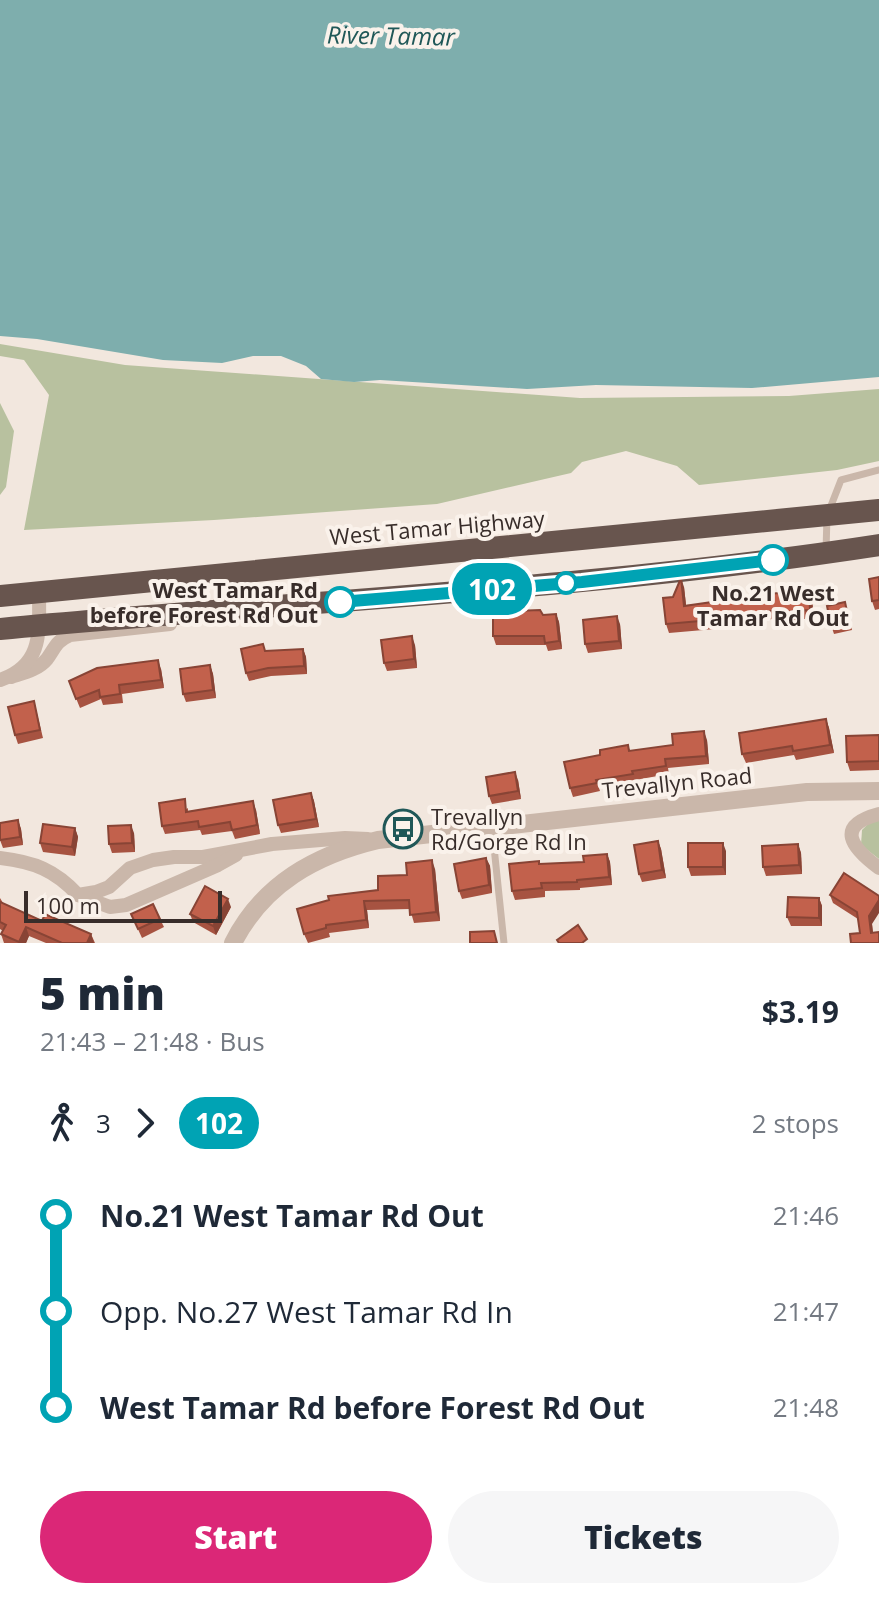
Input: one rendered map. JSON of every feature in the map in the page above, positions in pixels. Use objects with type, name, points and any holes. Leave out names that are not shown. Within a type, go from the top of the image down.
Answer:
[{"type":"highway","name":"West Tamar Highway","points":[[0,596],[879,510]]},
{"type":"highway","points":[[0,629],[582,582],[879,545]]},
{"type":"street","points":[[5,679],[27,664],[35,653],[39,591]]},
{"type":"street","points":[[5,679],[35,670],[47,659],[59,639],[70,635],[169,624],[192,613]]},
{"type":"street","name":"Trevallyn Road","points":[[78,895],[109,887],[130,868],[153,860],[203,857],[287,842],[345,838],[378,840],[807,792],[879,791]]},
{"type":"street","points":[[879,814],[860,819],[854,826],[852,837],[854,847],[879,868]]},
{"type":"street","points":[[233,943],[247,917],[284,880],[323,857],[378,840]]},
{"type":"street","name":"Trevallyn Road","points":[[0,858],[39,865],[56,874],[78,895],[110,907],[126,905],[218,865],[243,850]]},
{"type":"lane","points":[[826,553],[827,516],[841,480],[879,470]]},
{"type":"lane","points":[[494,847],[504,943]]},
{"type":"green space","points":[[0,344],[125,365],[580,398],[789,396],[879,389],[879,461],[837,470],[699,485],[677,466],[626,451],[582,462],[571,473],[437,504],[24,530],[49,395],[24,360],[0,356]]},
{"type":"green space","points":[[0,403],[14,431],[6,487],[0,495]]},
{"type":"green space","points":[[879,820],[879,859],[861,845],[862,830],[870,822]]},
{"type":"water","name":"River Tamar","points":[[0,0],[879,0],[879,377],[752,388],[596,385],[527,389],[380,380],[354,382],[321,379],[306,366],[281,356],[253,356],[222,363],[163,360],[37,339],[0,336]]},
{"type":"building","points":[[879,577],[879,600],[872,601],[869,579]]},
{"type":"building","points":[[681,578],[684,606],[739,596],[809,591],[810,610],[734,614],[735,618],[666,624],[663,598],[673,597]]},
{"type":"building","points":[[845,602],[849,621],[831,625],[827,606]]},
{"type":"building","points":[[540,610],[543,615],[556,614],[559,641],[545,643],[544,636],[493,636],[493,612]]},
{"type":"building","points":[[617,616],[619,641],[585,644],[583,620]]},
{"type":"building","points":[[412,636],[414,659],[384,663],[381,640]]},
{"type":"building","points":[[263,644],[265,651],[303,649],[304,666],[246,673],[241,649]]},
{"type":"building","points":[[158,660],[161,680],[119,685],[120,694],[100,697],[99,690],[76,699],[69,681],[97,668]]},
{"type":"building","points":[[210,665],[213,690],[183,694],[180,669]]},
{"type":"building","points":[[34,701],[40,730],[15,735],[8,707]]},
{"type":"building","points":[[826,719],[830,745],[793,751],[792,746],[742,754],[739,733]]},
{"type":"building","points":[[704,731],[706,756],[665,759],[666,766],[632,771],[633,774],[570,788],[564,762],[600,755],[600,750],[628,745],[629,751],[673,745],[672,734]]},
{"type":"building","points":[[879,735],[879,761],[847,762],[846,736]]},
{"type":"building","points":[[515,772],[518,791],[489,796],[486,777]]},
{"type":"building","points":[[311,793],[316,819],[278,825],[273,800]]},
{"type":"building","points":[[185,799],[186,812],[253,801],[257,825],[232,830],[230,822],[199,827],[198,821],[162,826],[159,803]]},
{"type":"building","points":[[18,820],[20,837],[0,840],[0,823]]},
{"type":"building","points":[[43,824],[75,828],[72,847],[40,843]]},
{"type":"building","points":[[131,825],[132,843],[109,844],[108,826]]},
{"type":"building","points":[[658,841],[662,870],[639,874],[634,845]]},
{"type":"building","points":[[688,843],[723,843],[723,867],[688,867]]},
{"type":"building","points":[[798,844],[799,865],[763,867],[762,846]]},
{"type":"building","points":[[607,854],[609,877],[541,883],[542,888],[512,891],[509,864],[584,862],[583,856]]},
{"type":"building","points":[[486,858],[489,885],[459,891],[454,864]]},
{"type":"building","points":[[432,860],[436,912],[410,915],[409,900],[364,901],[366,920],[326,925],[326,928],[304,934],[297,909],[329,900],[328,896],[378,890],[378,876],[407,875],[406,863]]},
{"type":"building","points":[[844,873],[879,896],[869,916],[871,933],[879,932],[879,943],[851,943],[850,934],[860,933],[857,912],[830,895]]},
{"type":"building","points":[[205,886],[228,899],[213,926],[190,914]]},
{"type":"building","points":[[788,897],[819,898],[819,918],[787,917]]},
{"type":"building","points":[[0,902],[42,921],[45,914],[91,934],[87,943],[62,943],[26,927],[19,942],[1,934],[6,925],[0,922]]},
{"type":"building","points":[[153,904],[160,919],[138,929],[131,914]]},
{"type":"building","points":[[578,925],[587,939],[582,943],[559,943],[557,940]]},
{"type":"building","points":[[494,931],[497,943],[470,943],[470,932]]},
{"type":"bus line","name":"102","points":[[340,602],[582,582],[773,560]]},
{"type":"place","name":"No.21 West Tamar Rd Out","points":[[773,560]]},
{"type":"place","name":"West Tamar Rd before Forest Rd Out","points":[[340,602]]},
{"type":"place","name":"Trevallyn Rd/Gorge Rd In","points":[[403,829]]}]
